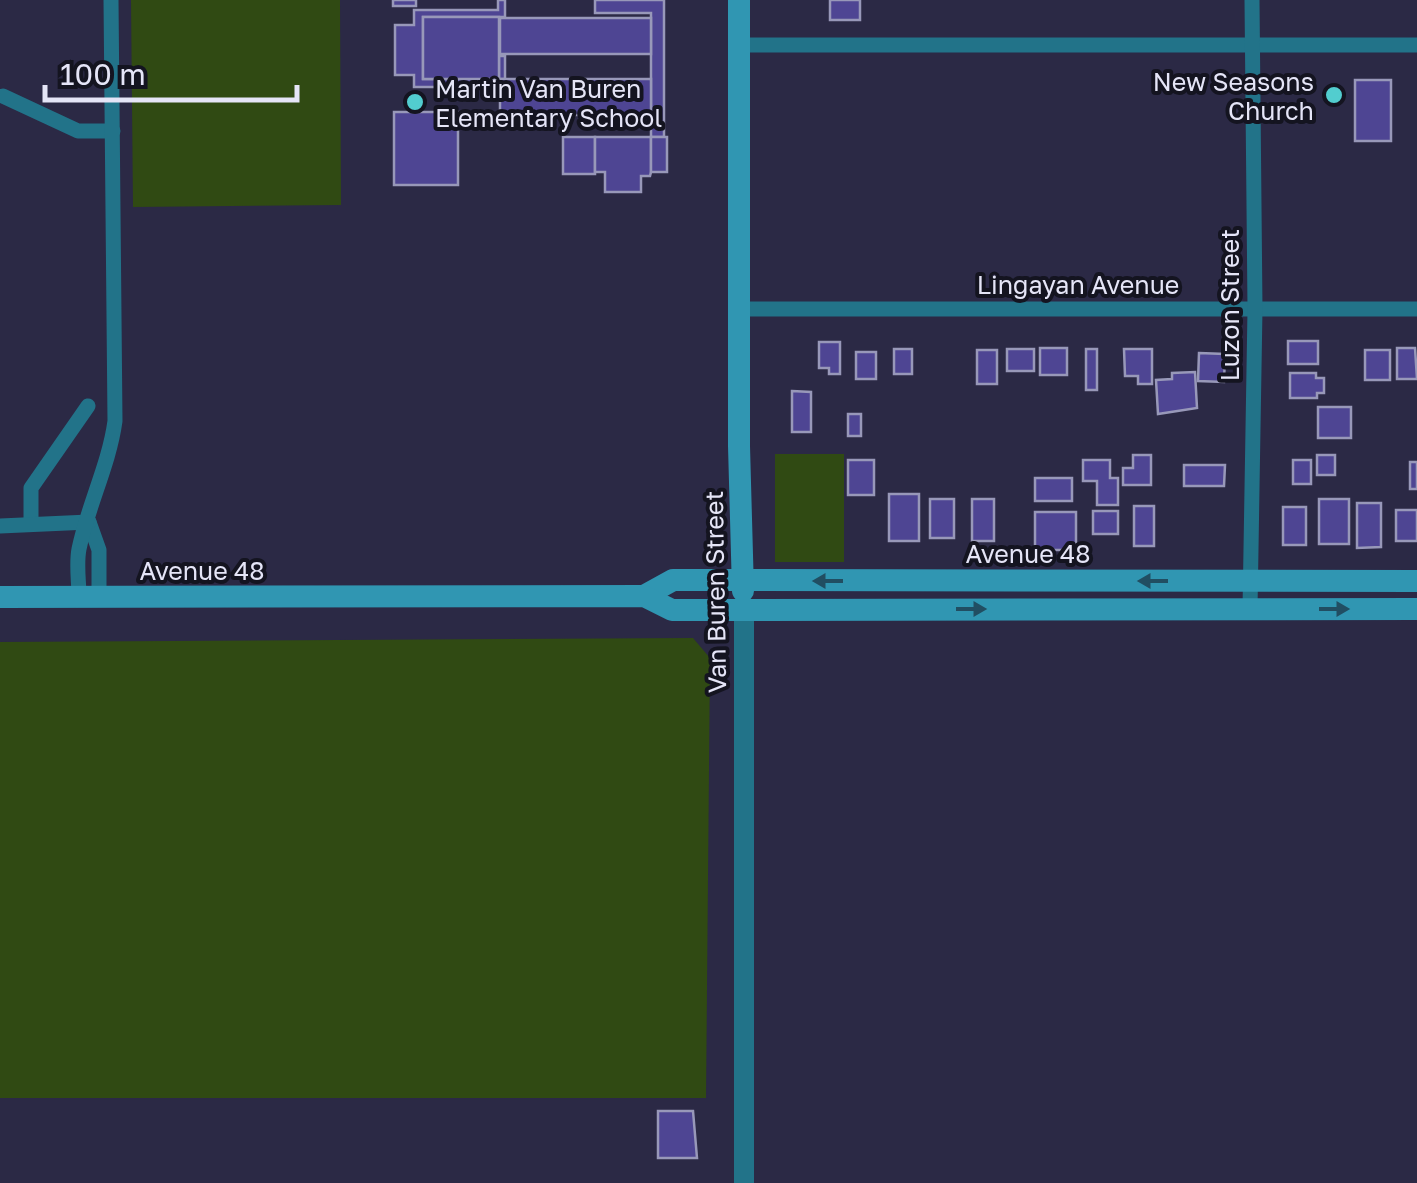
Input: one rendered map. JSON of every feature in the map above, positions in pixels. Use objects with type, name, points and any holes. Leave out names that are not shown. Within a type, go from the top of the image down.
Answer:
[{"type":"main road","name":"Van Buren Street","points":[[740,0],[744,609]]},
{"type":"main road","name":"Avenue 48","points":[[644,596],[673,580],[1417,581]]},
{"type":"main road","name":"Avenue 48","points":[[0,597],[644,596],[672,610],[1417,609]]},
{"type":"street","points":[[89,597],[78,550],[98,475],[111,453],[115,420],[111,0]]},
{"type":"street","name":"Luzon Street","points":[[1250,609],[1255,309],[1252,0]]},
{"type":"street","points":[[740,45],[1417,45]]},
{"type":"street","points":[[4,96],[78,131],[113,131]]},
{"type":"street","name":"Lingayan Avenue","points":[[740,309],[1417,309]]},
{"type":"street","points":[[31,522],[31,488],[88,406]]},
{"type":"street","points":[[0,526],[88,522]]},
{"type":"street","name":"Van Buren Street","points":[[744,609],[744,1183]]},
{"type":"green space","points":[[131,0],[340,0],[341,205],[133,207]]},
{"type":"green space","points":[[775,454],[844,454],[844,562],[775,562]]},
{"type":"green space","points":[[693,638],[710,658],[706,1098],[0,1098],[0,642]]},
{"type":"building","points":[[393,0],[416,0],[416,6],[393,6]]},
{"type":"building","points":[[498,0],[505,0],[505,17],[423,17],[423,79],[499,79],[499,56],[505,56],[505,79],[500,79],[500,87],[414,87],[414,75],[395,75],[395,25],[414,25],[414,10],[498,10]]},
{"type":"building","points":[[595,0],[664,0],[664,137],[651,137],[651,13],[595,13]]},
{"type":"building","points":[[830,0],[860,0],[860,20],[830,20]]},
{"type":"building","points":[[423,17],[499,17],[499,79],[423,79]]},
{"type":"building","points":[[500,18],[651,18],[651,54],[500,54]]},
{"type":"building","points":[[500,79],[651,79],[651,115],[500,115]]},
{"type":"building","points":[[1355,80],[1391,80],[1391,141],[1355,141]]},
{"type":"building","points":[[394,112],[458,112],[458,185],[394,185]]},
{"type":"building","points":[[563,137],[595,137],[595,174],[563,174]]},
{"type":"building","points":[[595,137],[651,137],[651,172],[650,176],[641,176],[641,192],[605,192],[605,172],[595,172]]},
{"type":"building","points":[[651,137],[667,137],[667,172],[651,172]]},
{"type":"building","points":[[1288,341],[1318,341],[1318,364],[1288,364]]},
{"type":"building","points":[[819,342],[840,342],[840,374],[829,374],[829,368],[819,368]]},
{"type":"building","points":[[1040,348],[1067,348],[1067,375],[1040,375]]},
{"type":"building","points":[[1397,348],[1415,348],[1417,379],[1397,379]]},
{"type":"building","points":[[894,349],[912,349],[912,374],[894,374]]},
{"type":"building","points":[[1007,349],[1034,349],[1034,371],[1007,371]]},
{"type":"building","points":[[1086,349],[1097,349],[1097,390],[1086,390]]},
{"type":"building","points":[[1124,349],[1152,349],[1152,384],[1138,384],[1138,376],[1125,376]]},
{"type":"building","points":[[977,350],[997,350],[997,384],[977,384]]},
{"type":"building","points":[[1365,350],[1390,350],[1390,380],[1365,380]]},
{"type":"building","points":[[856,352],[876,352],[876,379],[856,379]]},
{"type":"building","points":[[1199,353],[1225,354],[1224,382],[1198,381]]},
{"type":"building","points":[[1195,372],[1197,408],[1158,414],[1156,380],[1172,379],[1172,373]]},
{"type":"building","points":[[1290,373],[1316,373],[1316,378],[1324,378],[1324,393],[1317,393],[1317,398],[1290,398]]},
{"type":"building","points":[[792,391],[811,392],[811,432],[792,432]]},
{"type":"building","points":[[1318,407],[1351,407],[1351,438],[1318,438]]},
{"type":"building","points":[[848,414],[861,414],[861,436],[848,436]]},
{"type":"building","points":[[1133,455],[1151,455],[1151,485],[1123,485],[1123,468],[1133,468]]},
{"type":"building","points":[[1317,455],[1335,455],[1335,475],[1317,475]]},
{"type":"building","points":[[848,460],[874,460],[874,495],[848,495]]},
{"type":"building","points":[[1083,460],[1110,460],[1110,478],[1118,478],[1118,505],[1097,505],[1097,481],[1083,481]]},
{"type":"building","points":[[1293,460],[1311,460],[1311,484],[1293,484]]},
{"type":"building","points":[[1410,462],[1417,462],[1417,489],[1410,489]]},
{"type":"building","points":[[1184,465],[1225,465],[1224,486],[1184,486]]},
{"type":"building","points":[[1035,478],[1072,478],[1072,501],[1035,501]]},
{"type":"building","points":[[889,494],[919,494],[919,541],[889,541]]},
{"type":"building","points":[[930,499],[954,499],[954,538],[930,538]]},
{"type":"building","points":[[972,499],[994,499],[994,541],[972,541]]},
{"type":"building","points":[[1319,499],[1349,499],[1349,544],[1319,544]]},
{"type":"building","points":[[1357,503],[1381,503],[1381,547],[1357,548]]},
{"type":"building","points":[[1134,506],[1154,506],[1154,546],[1134,546]]},
{"type":"building","points":[[1283,507],[1306,507],[1306,545],[1283,545]]},
{"type":"building","points":[[1396,510],[1417,510],[1417,541],[1396,541]]},
{"type":"building","points":[[1093,511],[1118,511],[1118,534],[1093,534]]},
{"type":"building","points":[[1035,512],[1076,512],[1076,550],[1035,550]]},
{"type":"building","points":[[658,1111],[693,1111],[697,1158],[658,1158]]},
{"type":"place","name":"New Seasons Church","points":[[1334,95]]},
{"type":"place","name":"Martin Van Buren Elementary School","points":[[415,102]]}]
